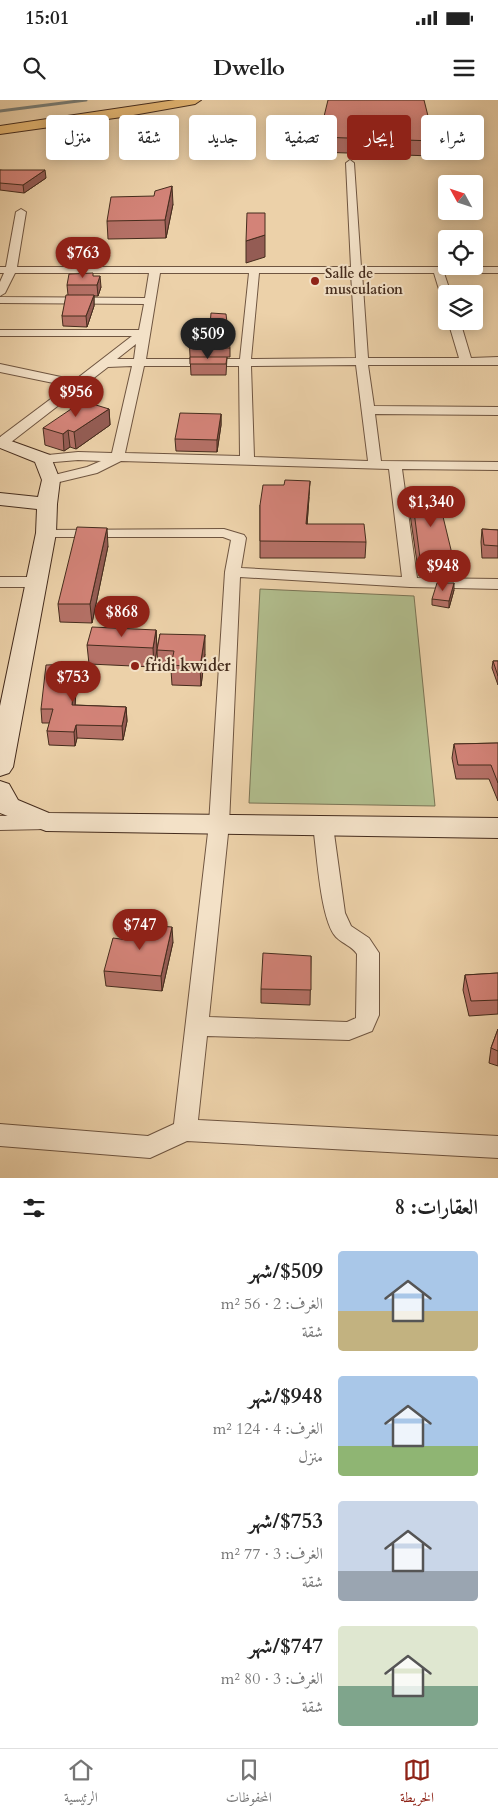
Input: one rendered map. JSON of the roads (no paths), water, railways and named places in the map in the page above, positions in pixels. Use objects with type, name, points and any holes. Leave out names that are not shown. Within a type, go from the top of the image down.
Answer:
[{"type":"main road","points":[[0,130],[83,119],[194,100]]},
{"type":"main road","points":[[0,766],[46,533],[47,504],[51,480],[43,459],[1,442]]},
{"type":"main road","points":[[0,499],[47,504]]},
{"type":"main road","points":[[0,790],[9,806],[46,822],[498,828]]},
{"type":"street","points":[[350,162],[362,362],[375,464]]},
{"type":"street","points":[[0,293],[22,212]]},
{"type":"street","points":[[6,270],[438,270]]},
{"type":"street","points":[[117,458],[139,363],[155,271]]},
{"type":"street","points":[[234,460],[247,460],[245,363],[254,271]]},
{"type":"street","points":[[483,272],[497,273]]},
{"type":"street","points":[[0,300],[150,301]]},
{"type":"street","points":[[457,330],[466,362]]},
{"type":"street","points":[[0,333],[144,333]]},
{"type":"street","points":[[1,442],[144,333]]},
{"type":"street","points":[[105,363],[498,362]]},
{"type":"street","points":[[0,368],[78,384]]},
{"type":"street","points":[[368,410],[498,411]]},
{"type":"street","points":[[43,459],[78,456],[498,466]]},
{"type":"street","points":[[51,480],[92,470],[117,458]]},
{"type":"street","points":[[395,465],[410,582]]},
{"type":"street","points":[[46,533],[224,533],[239,538],[233,572],[219,824],[185,1130]]},
{"type":"street","points":[[233,572],[410,582],[498,584]]},
{"type":"street","points":[[0,582],[36,582]]},
{"type":"street","points":[[0,822],[46,822]]},
{"type":"street","points":[[197,1026],[350,1032],[364,1024],[368,1015],[368,953],[362,944],[343,931],[335,913],[323,826]]},
{"type":"street","points":[[0,1135],[150,1147],[185,1130],[498,1147]]},
{"type":"waterway","points":[[0,111],[86,100]]},
{"type":"place","name":"Salle de musculation","points":[[315,281]]},
{"type":"place","name":"fridi kwider","points":[[135,666]]}]
